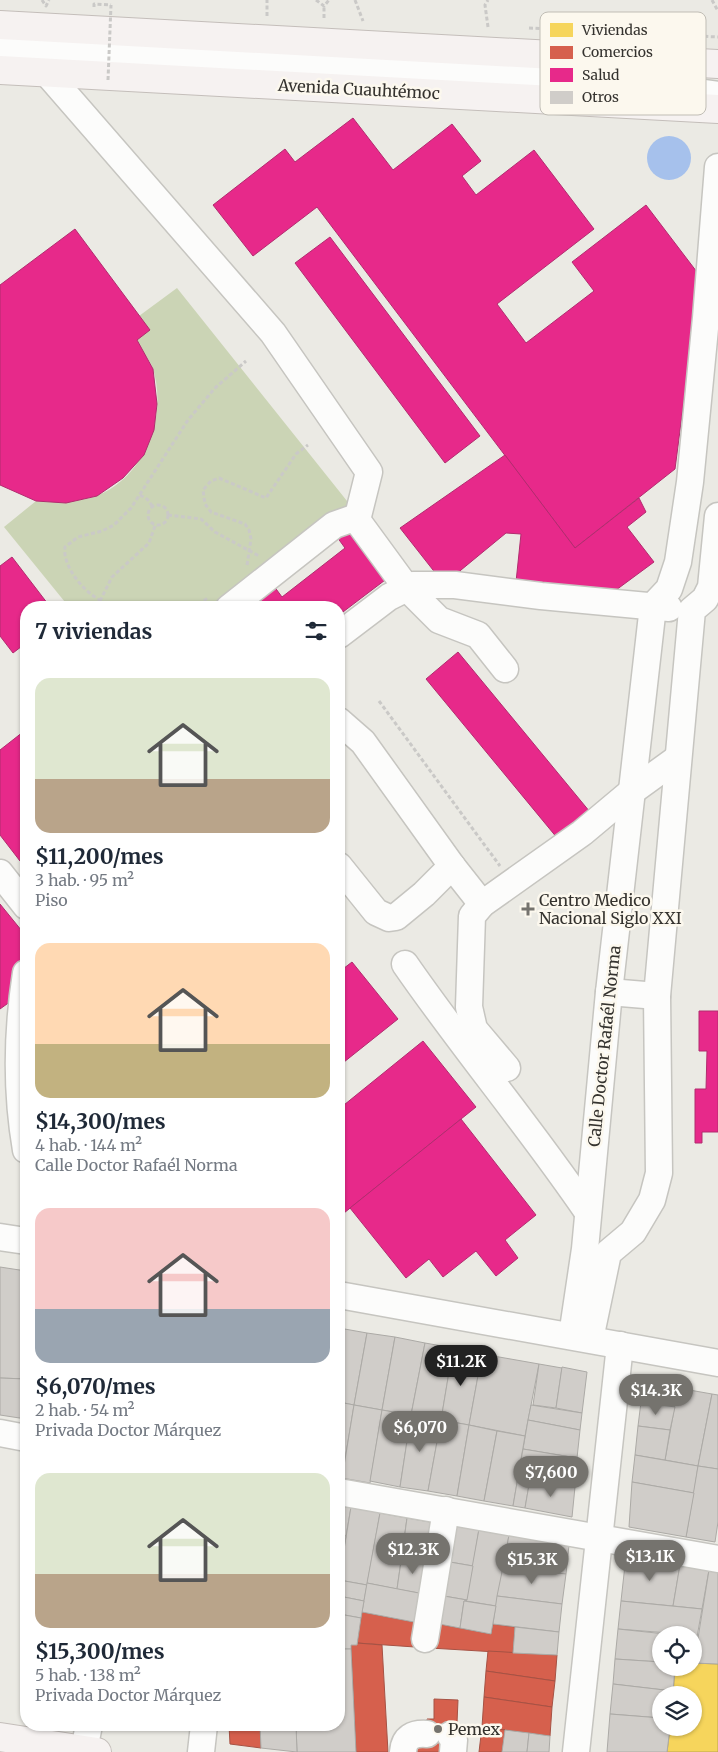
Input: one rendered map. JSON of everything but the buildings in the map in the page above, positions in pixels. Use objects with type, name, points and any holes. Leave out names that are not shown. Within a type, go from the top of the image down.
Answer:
[{"type":"main road","points":[[0,26],[540,55]]},
{"type":"main road","name":"Avenida Cuauhtémoc","points":[[0,70],[540,99]]},
{"type":"main road","points":[[0,1737],[90,1742]]},
{"type":"street","points":[[0,51],[540,79]]},
{"type":"street","points":[[46,72],[273,333],[369,472],[357,520]]},
{"type":"street","points":[[653,606],[669,589],[678,562],[692,463],[716,207],[718,167]]},
{"type":"street","points":[[597,1251],[633,1232],[652,1200],[659,1173],[657,996],[678,758],[692,610],[705,598],[711,587],[718,516]]},
{"type":"street","points":[[222,600],[276,571],[334,525],[351,519],[357,520],[406,587],[439,620],[478,635],[505,669]]},
{"type":"street","points":[[345,630],[388,597],[406,587],[455,585],[541,596],[692,610]]},
{"type":"street","name":"Calle Doctor Rafaél Norma","points":[[581,1338],[597,1251],[587,1211],[609,992],[653,606]]},
{"type":"street","points":[[345,726],[363,742],[452,866],[482,904]]},
{"type":"street","points":[[467,1035],[472,916],[482,904],[582,833],[631,792],[678,758]]},
{"type":"street","points":[[345,873],[376,912],[389,918],[396,917],[424,894],[452,866]]},
{"type":"street","points":[[0,873],[20,898]]},
{"type":"street","points":[[405,964],[467,1035],[587,1211]]},
{"type":"street","points":[[609,992],[657,996]]},
{"type":"street","points":[[467,1035],[507,1068]]},
{"type":"street","points":[[0,1237],[20,1240]]},
{"type":"street","points":[[345,1297],[718,1363]]},
{"type":"street","points":[[576,1752],[620,1345]]},
{"type":"street","points":[[0,1433],[20,1437]]},
{"type":"street","points":[[345,1493],[718,1559]]},
{"type":"street","points":[[425,1639],[446,1510]]},
{"type":"street","points":[[201,1752],[203,1731]]},
{"type":"street","points":[[403,1752],[406,1740],[412,1735],[443,1741]]},
{"type":"path","points":[[267,0],[267,16]]},
{"type":"path","points":[[316,0],[324,6]]},
{"type":"path","points":[[324,18],[324,6],[328,0]]},
{"type":"path","points":[[355,0],[363,21]]},
{"type":"path","points":[[488,0],[485,6],[488,26]]},
{"type":"path","points":[[712,0],[718,10]]},
{"type":"path","points":[[94,9],[94,4],[111,5],[108,80]]},
{"type":"path","points":[[155,526],[149,543],[112,576],[100,600],[88,591],[66,562],[65,547],[78,536],[102,531],[114,525],[131,508],[188,420],[215,388],[246,361]]},
{"type":"path","points":[[246,568],[251,539],[245,524],[211,512],[205,504],[203,490],[211,481],[219,478],[266,498],[296,454],[308,445]]},
{"type":"path","points":[[140,494],[153,506],[165,508],[168,515],[164,524],[155,526]]},
{"type":"path","points":[[153,506],[148,514],[151,523],[155,526]]},
{"type":"path","points":[[168,515],[200,519],[215,532],[260,556],[276,571]]},
{"type":"path","points":[[379,701],[512,883]]},
{"type":"green space","points":[[177,288],[355,511],[241,601],[64,601],[4,527],[36,501],[74,501],[96,496],[113,487],[139,461],[148,444],[154,426],[157,388],[153,369],[137,339],[139,316]]},
{"type":"water","points":[[669,136],[681,140],[687,146],[691,158],[687,170],[681,176],[669,180],[657,176],[651,170],[647,158],[651,146],[657,140]]},
{"type":"place","name":"Centro Medico Nacional Siglo XXI","points":[[528,909]]},
{"type":"place","name":"Pemex","points":[[438,1729]]}]
